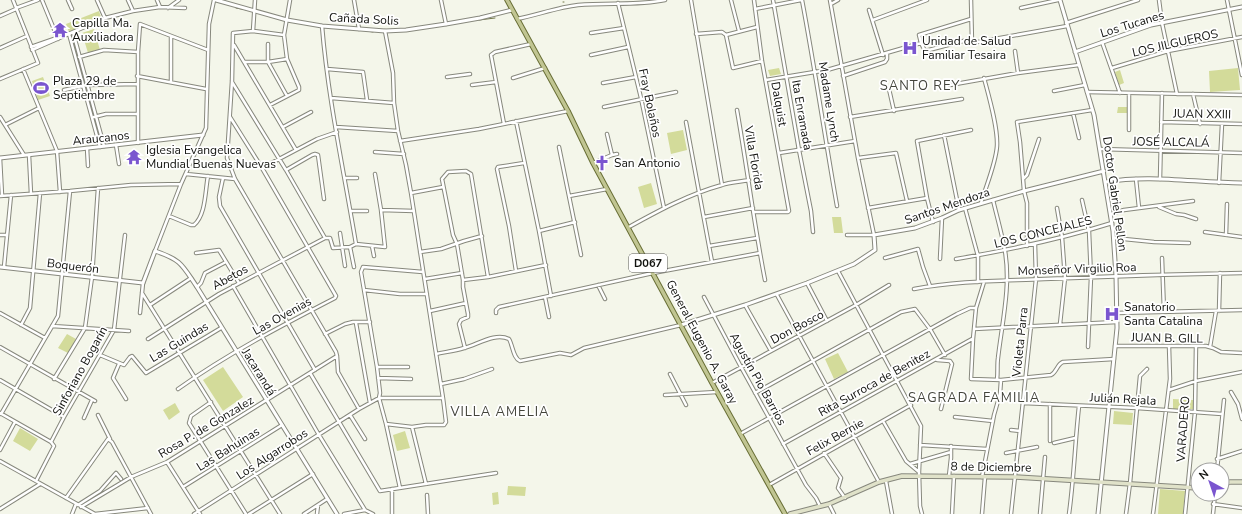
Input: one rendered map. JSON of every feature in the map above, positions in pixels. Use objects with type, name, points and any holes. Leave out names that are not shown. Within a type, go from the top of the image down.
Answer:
[{"type":"main road","name":"D067","points":[[507,0],[512,10]]},
{"type":"main road","name":"General Eugenio A. Garay","points":[[512,10],[568,111],[593,163],[629,227],[680,325],[786,514]]},
{"type":"main road","name":"8 de Diciembre","points":[[790,514],[829,504],[879,482],[902,476],[919,474],[1044,478],[1188,487]]},
{"type":"main road","points":[[1230,482],[1242,482]]},
{"type":"street","points":[[0,79],[38,63],[13,0]]},
{"type":"street","points":[[0,16],[38,0]]},
{"type":"street","points":[[42,0],[57,39]]},
{"type":"street","points":[[68,0],[72,9]]},
{"type":"street","points":[[97,0],[105,18]]},
{"type":"street","points":[[128,0],[133,11]]},
{"type":"street","points":[[157,0],[160,7]]},
{"type":"street","points":[[168,8],[179,0]]},
{"type":"street","points":[[140,313],[143,283],[181,184],[207,123],[206,89],[209,24],[215,0]]},
{"type":"street","name":"Cañada Solis","points":[[215,0],[287,20],[322,26],[385,31],[406,30],[446,24],[512,10]]},
{"type":"street","points":[[253,31],[255,0]]},
{"type":"street","points":[[270,105],[299,90],[287,59],[284,35],[290,0]]},
{"type":"street","points":[[354,0],[359,29]]},
{"type":"street","points":[[441,0],[446,24]]},
{"type":"street","points":[[517,20],[577,5],[618,3],[646,4],[665,0]]},
{"type":"street","points":[[691,0],[722,185]]},
{"type":"street","points":[[731,0],[739,31]]},
{"type":"street","name":"Dalquist","points":[[754,0],[762,61],[789,211],[754,212]]},
{"type":"street","name":"Ita Enramada","points":[[773,0],[811,211],[812,232]]},
{"type":"street","points":[[755,9],[774,4],[801,0]]},
{"type":"street","name":"Madame Lynch","points":[[801,0],[816,72],[826,145],[837,206]]},
{"type":"street","points":[[436,354],[465,348],[502,337],[509,339],[516,358],[520,362],[560,353],[571,355],[584,348],[680,325],[777,295],[854,264],[874,252],[874,235],[850,117],[830,2],[838,0]]},
{"type":"street","points":[[873,20],[927,0]]},
{"type":"street","points":[[971,0],[972,43],[1067,25],[1138,0]]},
{"type":"street","points":[[1021,8],[1059,0]]},
{"type":"street","name":"Doctor Gabriel Pellon","points":[[1059,0],[1092,110],[1106,182],[1114,238],[1117,322],[1098,514]]},
{"type":"street","points":[[1159,0],[1162,23],[1178,94]]},
{"type":"street","points":[[1227,0],[1242,75]]},
{"type":"street","name":"Fray Bolaños","points":[[618,3],[636,77],[664,208]]},
{"type":"street","points":[[32,49],[105,18],[133,11],[160,7],[185,8]]},
{"type":"street","name":"Los Tucanes","points":[[1075,52],[1129,32],[1162,23],[1242,7]]},
{"type":"street","points":[[869,10],[883,54]]},
{"type":"street","points":[[971,19],[920,34],[921,43],[925,51],[972,38]]},
{"type":"street","points":[[138,143],[138,52],[140,24],[208,50]]},
{"type":"street","points":[[322,26],[331,98],[356,244]]},
{"type":"street","points":[[591,33],[624,28]]},
{"type":"street","points":[[696,34],[722,32],[726,35],[757,28]]},
{"type":"street","points":[[284,35],[253,31],[232,33],[232,81],[227,158],[235,179],[337,356],[338,372],[359,409]]},
{"type":"street","points":[[385,31],[393,73],[394,102],[398,131],[404,154],[414,211],[446,422],[445,424],[412,427],[386,424]]},
{"type":"street","points":[[71,33],[102,146]]},
{"type":"street","points":[[726,35],[733,68],[762,61]]},
{"type":"street","points":[[0,48],[27,36]]},
{"type":"street","points":[[171,36],[171,82]]},
{"type":"street","name":"LOS JILGUEROS","points":[[1112,68],[1168,51],[1242,37]]},
{"type":"street","points":[[1102,42],[1120,93]]},
{"type":"street","points":[[766,80],[842,66],[921,43]]},
{"type":"street","points":[[233,44],[296,150]]},
{"type":"street","points":[[268,44],[268,62],[286,96]]},
{"type":"street","points":[[504,124],[491,56],[492,53],[531,44]]},
{"type":"street","points":[[591,56],[628,47]]},
{"type":"street","points":[[78,57],[104,50],[138,52]]},
{"type":"street","points":[[1015,51],[1018,73]]},
{"type":"street","points":[[843,76],[885,62],[887,59],[886,53]]},
{"type":"street","points":[[244,62],[268,62],[287,59]]},
{"type":"street","points":[[950,85],[984,78],[1079,64]]},
{"type":"street","points":[[513,78],[544,68]]},
{"type":"street","points":[[23,69],[57,152],[60,192]]},
{"type":"street","points":[[327,69],[363,72],[367,100]]},
{"type":"street","points":[[447,77],[470,74]]},
{"type":"street","points":[[138,76],[206,89]]},
{"type":"street","points":[[603,83],[636,77]]},
{"type":"street","points":[[981,203],[997,145],[992,109],[984,78]]},
{"type":"street","points":[[232,81],[325,238],[330,238],[333,248],[350,247],[356,244],[386,246],[375,174]]},
{"type":"street","points":[[472,86],[496,82]]},
{"type":"street","points":[[64,90],[85,85],[138,84]]},
{"type":"street","points":[[1054,91],[1085,85]]},
{"type":"street","points":[[889,89],[894,111]]},
{"type":"street","points":[[604,107],[640,98],[676,92]]},
{"type":"street","points":[[1087,92],[1242,95]]},
{"type":"street","points":[[1129,130],[1130,93]]},
{"type":"street","points":[[1160,180],[1162,93]]},
{"type":"street","points":[[1192,94],[1200,124]]},
{"type":"street","points":[[331,98],[394,102]]},
{"type":"street","points":[[850,117],[962,100]]},
{"type":"street","points":[[5,125],[39,108]]},
{"type":"street","name":"Villa Florida","points":[[737,110],[765,280]]},
{"type":"street","points":[[1028,246],[1027,204],[1024,191],[1017,122],[1092,110]]},
{"type":"street","points":[[400,141],[504,124],[568,111]]},
{"type":"street","points":[[283,127],[311,112]]},
{"type":"street","points":[[1073,113],[1079,138]]},
{"type":"street","points":[[94,117],[106,114],[138,114]]},
{"type":"street","points":[[0,117],[24,155]]},
{"type":"street","points":[[230,117],[308,246]]},
{"type":"street","points":[[516,121],[551,296]]},
{"type":"street","points":[[686,122],[712,262]]},
{"type":"street","name":"JUAN XXIII","points":[[1161,122],[1242,124]]},
{"type":"street","points":[[1219,183],[1222,124]]},
{"type":"street","points":[[336,127],[398,131]]},
{"type":"street","points":[[933,222],[927,198],[917,141],[971,130]]},
{"type":"street","points":[[262,168],[317,139],[337,132]]},
{"type":"street","points":[[607,134],[612,155]]},
{"type":"street","name":"Araucanos","points":[[0,158],[203,135]]},
{"type":"street","points":[[944,135],[959,210]]},
{"type":"street","points":[[1023,179],[1027,175],[1039,139]]},
{"type":"street","points":[[779,153],[855,141]]},
{"type":"street","points":[[116,145],[118,164]]},
{"type":"street","points":[[559,147],[581,256]]},
{"type":"street","points":[[87,148],[88,166]]},
{"type":"street","name":"JOSÉ ALCALÁ","points":[[1100,149],[1242,153]]},
{"type":"street","points":[[375,152],[404,154]]},
{"type":"street","points":[[858,158],[896,152],[906,201]]},
{"type":"street","points":[[593,163],[617,154]]},
{"type":"street","points":[[29,155],[31,194]]},
{"type":"street","points":[[286,170],[312,155],[318,155],[324,199]]},
{"type":"street","points":[[0,158],[1,196],[131,185],[181,184]]},
{"type":"street","points":[[516,271],[509,226],[497,169],[498,167],[524,163]]},
{"type":"street","points":[[465,348],[459,324],[461,320],[469,315],[463,288],[457,244],[453,235],[443,187],[442,178],[448,172],[466,170],[471,176],[488,277]]},
{"type":"street","name":"Santos Mendoza","points":[[874,235],[905,230],[933,222],[959,210],[981,203],[1104,171]]},
{"type":"street","points":[[186,174],[235,179]]},
{"type":"street","points":[[169,216],[191,225],[196,224],[200,218],[203,207],[208,176]]},
{"type":"street","points":[[223,178],[219,197],[220,206],[315,370]]},
{"type":"street","points":[[345,178],[357,178]]},
{"type":"street","points":[[1106,182],[1125,178],[1136,178],[1242,183]]},
{"type":"street","points":[[1136,178],[1139,208]]},
{"type":"street","points":[[629,227],[664,208],[699,193],[722,185],[749,180]]},
{"type":"street","points":[[411,193],[443,187]]},
{"type":"street","points":[[54,378],[85,328],[92,277],[98,188]]},
{"type":"street","points":[[569,196],[608,189]]},
{"type":"street","points":[[51,442],[1,414],[58,316],[70,191]]},
{"type":"street","points":[[21,324],[30,308],[40,193]]},
{"type":"street","points":[[1,268],[7,235],[11,195]]},
{"type":"street","points":[[868,208],[927,198]]},
{"type":"street","name":"LOS CONCEJALES","points":[[993,200],[1005,251],[1007,281],[1003,327],[998,358],[997,380]]},
{"type":"street","points":[[1082,200],[1089,231],[1091,276],[1088,347]]},
{"type":"street","points":[[1111,214],[1124,210],[1192,201]]},
{"type":"street","points":[[1226,235],[1227,204]]},
{"type":"street","points":[[1156,206],[1176,214],[1196,219]]},
{"type":"street","points":[[704,218],[753,208]]},
{"type":"street","points":[[965,208],[978,256],[978,282]]},
{"type":"street","points":[[1057,208],[1062,237],[1065,278],[1060,324]]},
{"type":"street","points":[[381,210],[414,211]]},
{"type":"street","points":[[351,211],[367,211]]},
{"type":"street","points":[[940,259],[942,218]]},
{"type":"street","points":[[539,230],[575,222]]},
{"type":"street","name":"LOS CONCEJALES","points":[[956,259],[1028,246],[1089,231],[1112,223]]},
{"type":"street","points":[[1205,232],[1242,237]]},
{"type":"street","points":[[340,233],[345,266]]},
{"type":"street","points":[[0,235],[7,235]]},
{"type":"street","name":"Sinforiano Bogarín","points":[[36,481],[54,446],[51,442],[114,330],[125,235]]},
{"type":"street","points":[[847,235],[874,235]]},
{"type":"street","points":[[420,252],[441,249],[482,236]]},
{"type":"street","name":"Abetos","points":[[148,339],[232,286],[325,238]]},
{"type":"street","points":[[709,246],[757,238]]},
{"type":"street","points":[[1114,238],[1154,242],[1189,243]]},
{"type":"street","name":"Violeta Parra","points":[[1011,514],[1022,403],[1032,326],[1036,279],[1035,244]]},
{"type":"street","name":"Las Ovenias","points":[[178,389],[194,377],[236,352],[335,298],[335,293],[308,246]]},
{"type":"street","points":[[372,246],[374,256]]},
{"type":"street","points":[[350,247],[354,267]]},
{"type":"street","points":[[885,258],[918,249],[922,267],[930,286]]},
{"type":"street","points":[[196,253],[219,250],[239,283]]},
{"type":"street","name":"Jacarandá","points":[[155,251],[179,261],[191,278],[337,514]]},
{"type":"street","points":[[496,313],[496,310],[499,307],[653,273],[760,253]]},
{"type":"street","points":[[1162,258],[1164,312]]},
{"type":"street","points":[[197,287],[202,282],[205,274],[226,262]]},
{"type":"street","points":[[463,280],[488,277],[546,265]]},
{"type":"street","points":[[400,488],[379,398],[380,393],[377,367],[361,272],[363,267],[423,272]]},
{"type":"street","name":"Boquerón","points":[[1,268],[33,270],[143,283]]},
{"type":"street","points":[[838,271],[921,426],[919,474],[920,506],[922,514]]},
{"type":"street","name":"Monseñor Virgilio Roa","points":[[914,289],[930,286],[978,282],[1091,276],[1242,272]]},
{"type":"street","points":[[424,279],[462,273]]},
{"type":"street","points":[[1210,347],[1218,311],[1220,273]]},
{"type":"street","points":[[150,305],[191,278]]},
{"type":"street","points":[[984,282],[976,308],[970,378],[972,380],[1001,380],[1051,375],[1060,363],[1114,359]]},
{"type":"street","points":[[807,283],[827,321]]},
{"type":"street","points":[[598,285],[605,299]]},
{"type":"street","name":"Don Bosco","points":[[712,383],[856,305],[889,285]]},
{"type":"street","points":[[232,286],[318,435],[365,510],[373,514]]},
{"type":"street","points":[[364,290],[400,294],[427,294]]},
{"type":"street","points":[[142,293],[280,514]]},
{"type":"street","points":[[777,295],[879,482]]},
{"type":"street","points":[[545,297],[549,317]]},
{"type":"street","name":"Agustín Pio Barrios","points":[[704,297],[783,444],[820,507]]},
{"type":"street","points":[[430,311],[466,303]]},
{"type":"street","points":[[745,305],[771,351]]},
{"type":"street","points":[[740,434],[965,310],[976,308]]},
{"type":"street","points":[[755,393],[901,312],[915,309],[930,329],[944,355]]},
{"type":"street","points":[[1117,314],[1242,310]]},
{"type":"street","points":[[0,313],[45,338]]},
{"type":"street","points":[[325,334],[345,324],[370,322]]},
{"type":"street","points":[[974,329],[1117,322]]},
{"type":"street","points":[[356,323],[370,403]]},
{"type":"street","points":[[52,326],[129,331]]},
{"type":"street","name":"Las Guindas","points":[[119,364],[124,365],[132,356],[146,373],[221,328]]},
{"type":"street","name":"Rita Surroca de Benitez","points":[[783,444],[973,339]]},
{"type":"street","name":"JUAN B. GILL","points":[[1115,346],[1196,346],[1210,347],[1221,352],[1242,353]]},
{"type":"street","points":[[1153,514],[1158,485],[1169,390],[1169,346]]},
{"type":"street","name":"VARADERO","points":[[1185,514],[1194,412],[1196,346]]},
{"type":"street","points":[[0,347],[93,400],[84,418]]},
{"type":"street","points":[[100,355],[119,364],[113,378],[126,399]]},
{"type":"street","name":"Rosa P. de Gonzalez","points":[[78,505],[131,477],[167,462],[337,356]]},
{"type":"street","points":[[936,360],[950,361],[952,364],[941,409]]},
{"type":"street","points":[[377,367],[408,367]]},
{"type":"street","points":[[441,384],[464,379],[492,368]]},
{"type":"street","points":[[1126,514],[1140,376],[1147,369]]},
{"type":"street","points":[[1169,390],[1196,381],[1242,372]]},
{"type":"street","points":[[310,373],[378,489],[382,492],[496,473]]},
{"type":"street","points":[[670,374],[686,405]]},
{"type":"street","points":[[378,378],[411,379]]},
{"type":"street","points":[[0,380],[64,417]]},
{"type":"street","points":[[982,514],[987,449],[1000,394],[1001,380]]},
{"type":"street","points":[[665,395],[717,392]]},
{"type":"street","points":[[1231,392],[1238,404],[1242,419]]},
{"type":"street","points":[[379,398],[443,398]]},
{"type":"street","name":"Los Algarrobos","points":[[194,514],[199,513],[231,490],[338,422],[379,398]]},
{"type":"street","points":[[1224,400],[1217,459],[1242,451]]},
{"type":"street","points":[[211,402],[191,416],[189,419],[191,427],[248,514],[312,474]]},
{"type":"street","name":"Julián Rejala","points":[[1022,403],[1136,408],[1222,414]]},
{"type":"street","points":[[1050,404],[1050,441]]},
{"type":"street","name":"Felix Bernie","points":[[769,485],[911,405]]},
{"type":"street","points":[[1069,514],[1079,406]]},
{"type":"street","points":[[98,415],[151,514]]},
{"type":"street","points":[[350,415],[365,438]]},
{"type":"street","points":[[955,417],[993,421]]},
{"type":"street","points":[[883,421],[909,464],[919,474]]},
{"type":"street","points":[[0,450],[16,422]]},
{"type":"street","name":"Las Bahuinas","points":[[183,487],[282,425]]},
{"type":"street","points":[[412,427],[426,484]]},
{"type":"street","points":[[1011,430],[1020,431]]},
{"type":"street","points":[[1054,443],[1075,438]]},
{"type":"street","points":[[66,498],[107,439],[110,439]]},
{"type":"street","points":[[920,445],[987,449]]},
{"type":"street","points":[[949,476],[952,458],[951,446]]},
{"type":"street","points":[[1006,453],[1037,447]]},
{"type":"street","points":[[909,464],[951,452]]},
{"type":"street","points":[[824,453],[841,478],[838,488],[845,498]]},
{"type":"street","points":[[1040,514],[1045,457]]},
{"type":"street","points":[[0,461],[95,514],[148,508]]},
{"type":"street","points":[[167,462],[199,513]]},
{"type":"street","points":[[72,514],[78,505],[100,491],[116,474],[121,479]]},
{"type":"street","points":[[952,514],[954,476]]},
{"type":"street","points":[[886,480],[892,514]]},
{"type":"street","points":[[0,509],[41,484]]},
{"type":"street","points":[[392,490],[392,514]]},
{"type":"street","points":[[427,495],[428,514]]},
{"type":"street","points":[[304,514],[327,499]]},
{"type":"street","points":[[317,514],[318,504]]},
{"type":"street","points":[[829,504],[834,514]]},
{"type":"street","points":[[1213,514],[1213,504],[1242,508]]},
{"type":"street","points":[[122,510],[123,514]]},
{"type":"street","points":[[344,514],[365,510]]},
{"type":"green space","points":[[99,11],[101,17],[69,32],[66,24]]},
{"type":"green space","points":[[94,29],[100,50],[88,53],[82,33]]},
{"type":"green space","points":[[779,68],[781,74],[770,76],[768,70]]},
{"type":"green space","points":[[1238,68],[1240,90],[1210,92],[1209,71]]},
{"type":"green space","points":[[1120,70],[1124,83],[1119,85],[1115,72]]},
{"type":"green space","name":"Plaza 29 de Septiembre","points":[[43,77],[50,96],[38,100],[32,81]]},
{"type":"green space","points":[[1118,107],[1128,107],[1128,113],[1117,113]]},
{"type":"green space","points":[[683,130],[687,150],[671,154],[667,133]]},
{"type":"green space","points":[[651,183],[657,204],[644,208],[638,187]]},
{"type":"green space","points":[[832,217],[841,217],[843,233],[834,233]]},
{"type":"green space","points":[[67,334],[76,339],[68,353],[58,348]]},
{"type":"green space","points":[[838,353],[848,372],[834,379],[825,359]]},
{"type":"green space","points":[[223,367],[243,397],[223,411],[203,380]]},
{"type":"green space","points":[[1173,399],[1193,400],[1193,409],[1173,409]]},
{"type":"green space","points":[[175,403],[180,412],[169,420],[163,410]]},
{"type":"green space","points":[[1114,411],[1133,413],[1132,425],[1113,424]]},
{"type":"green space","points":[[20,428],[38,439],[30,451],[13,441]]},
{"type":"green space","points":[[405,431],[410,448],[397,451],[393,435]]},
{"type":"green space","points":[[508,486],[526,487],[525,496],[507,495]]},
{"type":"green space","points":[[1160,489],[1185,491],[1183,514],[1158,514]]},
{"type":"green space","points":[[498,492],[499,504],[493,505],[492,493]]},
{"type":"waterway","points":[[236,8],[247,10]]},
{"type":"waterway","points":[[479,20],[495,18]]},
{"type":"waterway","points":[[367,31],[373,32]]},
{"type":"place","name":"Capilla Ma. Auxiliadora","points":[[60,30]]},
{"type":"place","name":"Unidad de Salud Familiar Tesaira","points":[[910,48]]},
{"type":"place","name":"Plaza 29 de Septiembre","points":[[41,88]]},
{"type":"place","name":"Iglesia Evangelica Mundial Buenas Nuevas","points":[[134,157]]},
{"type":"place","name":"San Antonio","points":[[602,163]]},
{"type":"place","name":"Sanatorio Santa Catalina","points":[[1112,314]]},
{"type":"district","name":"SANTO REY","points":[[920,86]]},
{"type":"district","name":"SAGRADA FAMILIA","points":[[974,398]]},
{"type":"district","name":"VILLA AMELIA","points":[[500,412]]}]
